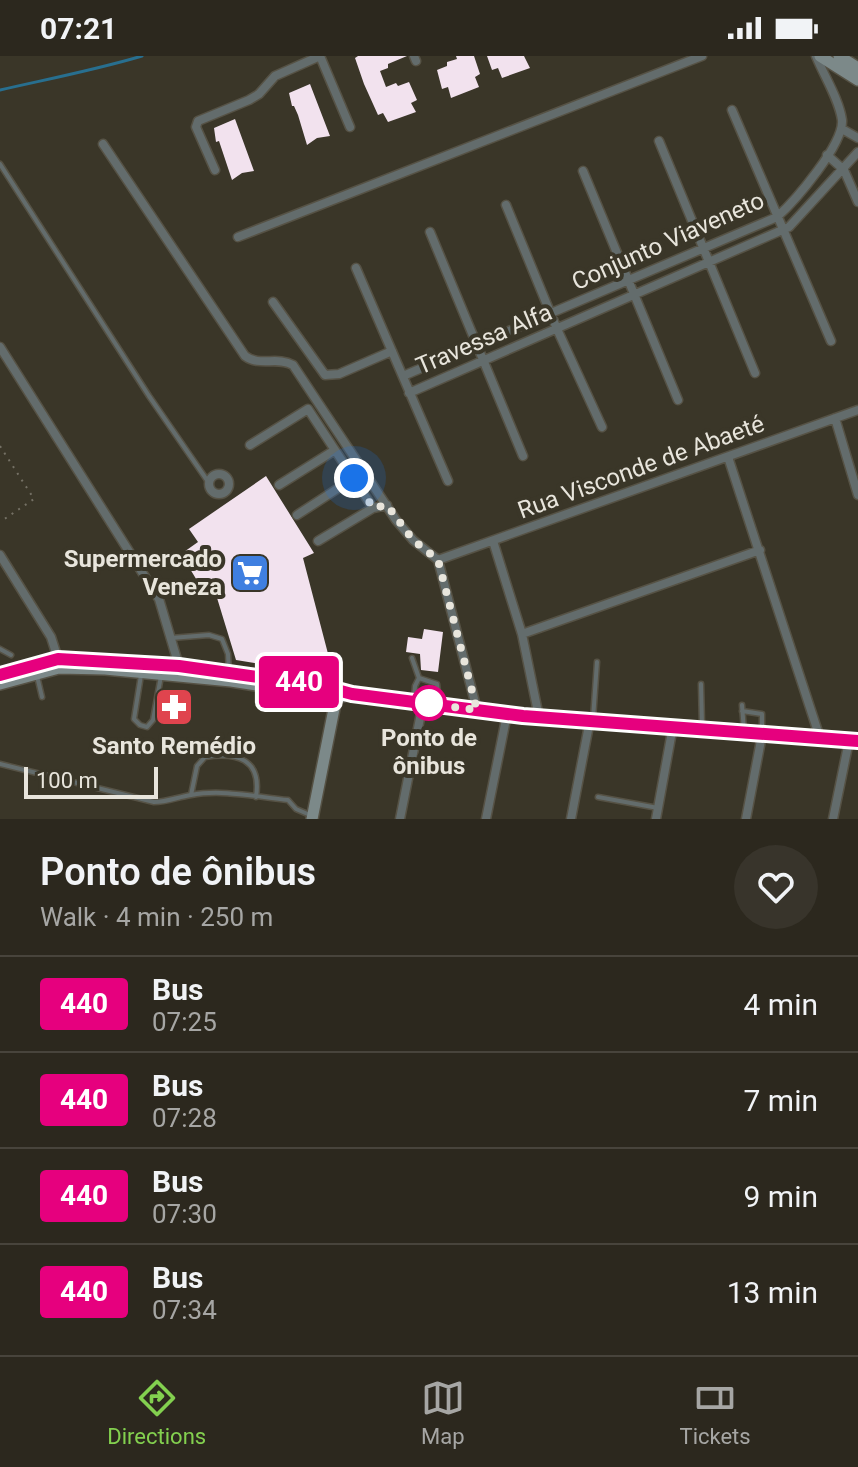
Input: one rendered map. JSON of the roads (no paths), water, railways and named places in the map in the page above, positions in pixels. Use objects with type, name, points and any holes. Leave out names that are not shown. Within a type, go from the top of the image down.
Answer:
[{"type":"main road","points":[[818,56],[858,80]]},
{"type":"main road","points":[[839,56],[858,68]]},
{"type":"main road","points":[[0,675],[58,659],[179,666],[352,694],[507,714],[853,741]]},
{"type":"main road","points":[[0,684],[59,668],[142,672],[335,691]]},
{"type":"main road","points":[[313,817],[335,691]]},
{"type":"street","points":[[215,170],[196,127],[198,121],[249,100],[275,76],[320,56],[350,127]]},
{"type":"street","points":[[238,237],[702,56]]},
{"type":"street","points":[[818,56],[842,117],[842,129],[858,138]]},
{"type":"street","points":[[732,110],[831,341]]},
{"type":"street","name":"Conjunto Viaveneto","points":[[403,376],[478,347],[777,217],[838,141],[842,129]]},
{"type":"street","points":[[659,141],[755,373]]},
{"type":"street","points":[[103,144],[245,356],[258,363],[287,362],[293,365],[413,540],[438,560],[477,710]]},
{"type":"street","name":"Travessa Alfa","points":[[409,393],[782,230],[795,222],[858,152]]},
{"type":"street","points":[[827,155],[844,170],[858,202]]},
{"type":"street","points":[[583,171],[678,400]]},
{"type":"street","points":[[807,182],[821,192]]},
{"type":"street","points":[[506,205],[557,329],[602,427]]},
{"type":"street","points":[[430,232],[523,456]]},
{"type":"street","points":[[356,268],[448,481]]},
{"type":"street","points":[[273,302],[325,375],[339,374],[392,351]]},
{"type":"street","points":[[0,347],[155,592],[164,610],[179,666]]},
{"type":"street","points":[[250,445],[308,409],[373,508]]},
{"type":"street","name":"Rua Visconde de Abaeté","points":[[438,560],[858,410]]},
{"type":"street","points":[[835,418],[858,495]]},
{"type":"street","points":[[279,485],[335,450]]},
{"type":"street","points":[[728,457],[820,738]]},
{"type":"street","points":[[297,515],[354,478]]},
{"type":"street","points":[[318,541],[373,508],[387,505]]},
{"type":"street","points":[[493,541],[522,634],[539,717]]},
{"type":"street","points":[[522,634],[760,550]]},
{"type":"street","points":[[0,555],[51,637],[58,659]]},
{"type":"street","points":[[400,819],[419,702]]},
{"type":"street","points":[[486,819],[507,714]]},
{"type":"street","points":[[571,819],[592,720]]},
{"type":"street","points":[[656,819],[673,726]]},
{"type":"street","points":[[746,819],[762,735]]},
{"type":"street","points":[[833,819],[853,741]]},
{"type":"lane","points":[[0,164],[149,396],[209,483]]},
{"type":"lane","points":[[171,638],[209,635],[222,639],[228,654],[229,672]]},
{"type":"lane","points":[[0,649],[11,655]]},
{"type":"lane","points":[[412,658],[419,678],[415,686],[419,702]]},
{"type":"lane","points":[[592,720],[597,662]]},
{"type":"lane","points":[[325,670],[335,691]]},
{"type":"lane","points":[[142,672],[134,719],[147,727],[153,720],[161,674]]},
{"type":"lane","points":[[36,674],[42,697]]},
{"type":"lane","points":[[419,678],[437,684],[439,705]]},
{"type":"lane","points":[[701,684],[702,729]]},
{"type":"lane","points":[[744,732],[742,708],[762,714],[762,735]]},
{"type":"lane","points":[[191,795],[197,766],[205,757],[223,754],[247,761],[253,768],[258,784],[256,797]]},
{"type":"lane","points":[[0,764],[154,802],[191,795],[225,794],[288,800],[296,809],[313,817]]},
{"type":"lane","points":[[598,797],[658,808]]},
{"type":"waterway","points":[[0,90],[142,56]]},
{"type":"place","name":"Supermercado Veneza","points":[[250,573]]},
{"type":"place","name":"Ponto de ônibus","points":[[429,703]]},
{"type":"place","name":"Santo Remédio","points":[[174,707]]}]
